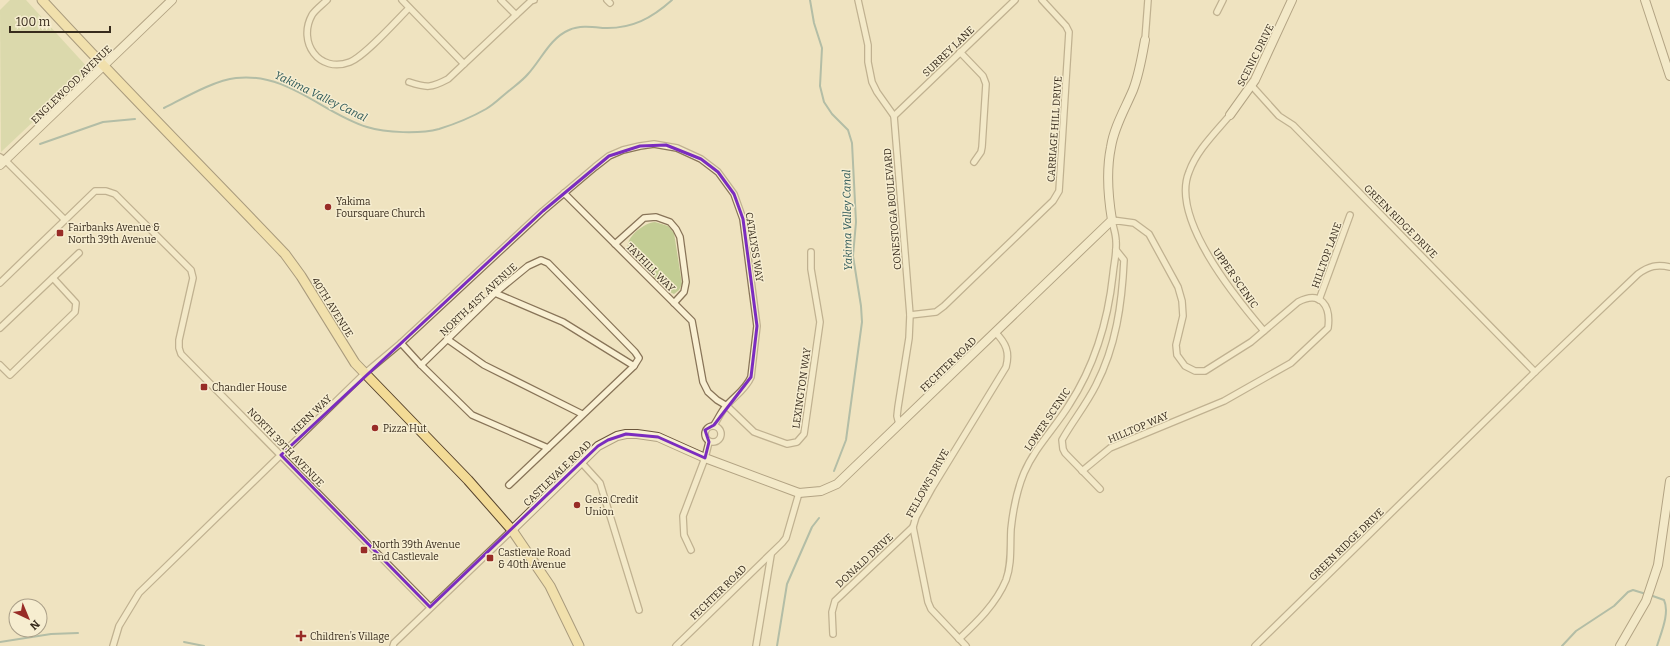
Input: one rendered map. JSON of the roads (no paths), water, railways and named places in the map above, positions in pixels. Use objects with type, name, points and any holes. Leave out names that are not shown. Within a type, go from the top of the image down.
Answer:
[{"type":"main road","name":"40TH AVENUE","points":[[42,0],[103,67],[138,101],[285,254],[301,276],[355,363],[364,374],[468,480],[512,530],[550,586],[579,646]]},
{"type":"street","name":"ENGLEWOOD AVENUE","points":[[2,161],[103,67],[172,0]]},
{"type":"street","points":[[327,0],[312,14],[307,33],[310,49],[320,61],[330,64],[340,64],[358,58],[409,8]]},
{"type":"street","points":[[402,0],[464,64]]},
{"type":"street","points":[[501,0],[516,14]]},
{"type":"street","points":[[409,82],[426,87],[436,86],[448,79],[516,14],[534,0]]},
{"type":"street","points":[[858,0],[868,45],[868,62],[872,82],[877,92],[894,116]]},
{"type":"street","name":"SURREY LANE","points":[[894,116],[1015,0]]},
{"type":"street","name":"CARRIAGE HILL DRIVE","points":[[910,315],[936,312],[944,306],[1053,201],[1059,191],[1069,32],[1066,26],[1042,0]]},
{"type":"street","points":[[1148,0],[1145,40],[1133,89],[1118,124],[1111,146],[1108,180],[1109,205],[1112,220],[1134,223],[1149,234],[1178,287],[1182,301],[1183,316],[1176,345],[1177,355],[1185,366],[1195,371],[1205,371],[1251,342],[1298,302],[1305,298],[1319,300]]},
{"type":"street","points":[[1217,12],[1222,0]]},
{"type":"street","name":"SCENIC DRIVE","points":[[1230,115],[1252,86],[1292,0]]},
{"type":"street","points":[[1645,0],[1670,76]]},
{"type":"street","points":[[960,52],[983,76],[986,84],[982,147],[981,152],[974,162]]},
{"type":"street","name":"GREEN RIDGE DRIVE","points":[[1252,86],[1279,116],[1293,125],[1535,372]]},
{"type":"street","name":"UPPER SCENIC","points":[[1230,115],[1199,153],[1188,172],[1184,191],[1190,220],[1206,250],[1239,302],[1264,331]]},
{"type":"street","name":"CONESTOGA BOULEVARD","points":[[894,116],[910,315],[909,338],[898,407],[899,424]]},
{"type":"street","name":"CATALYSS WAY","points":[[542,211],[609,156],[623,150],[654,144],[677,148],[701,159],[718,172],[734,194],[743,219],[757,326],[751,376],[744,389],[727,406],[714,425],[708,426],[705,430],[705,438],[709,442],[705,458],[683,516],[684,535],[691,550]]},
{"type":"street","points":[[0,283],[65,220],[2,161]]},
{"type":"street","name":"NORTH 39TH AVENUE","points":[[65,220],[95,191],[106,191],[116,194],[191,270],[193,278],[180,340],[179,348],[181,354],[430,607]]},
{"type":"street","name":"TAYHILL WAY","points":[[564,193],[692,321],[705,387],[717,400],[727,406]]},
{"type":"street","name":"KERN WAY","points":[[113,646],[119,626],[138,593],[364,374],[401,343],[542,211]]},
{"type":"street","name":"HILLTOP LANE","points":[[1319,300],[1350,215]]},
{"type":"street","name":"TAYHILL WAY","points":[[615,244],[644,218],[656,217],[670,222],[680,237],[686,282],[684,292],[674,303]]},
{"type":"street","name":"LOWER SCENIC","points":[[959,639],[987,611],[999,594],[1006,579],[1010,557],[1011,529],[1019,489],[1030,460],[1070,405],[1093,360],[1102,335],[1110,299],[1116,250],[1116,240],[1112,220]]},
{"type":"street","name":"FECHTER ROAD","points":[[676,646],[771,555],[786,538],[799,493],[820,491],[837,484],[1112,220]]},
{"type":"street","points":[[1100,489],[1065,453],[1062,440],[1096,385],[1109,355],[1120,314],[1123,284],[1124,260],[1116,250]]},
{"type":"street","name":"LEXINGTON WAY","points":[[727,406],[754,432],[787,444],[797,442],[804,434],[820,322],[811,269],[811,252]]},
{"type":"street","points":[[0,328],[79,253]]},
{"type":"street","name":"NORTH 41ST AVENUE","points":[[421,365],[495,293],[528,266],[541,260],[548,263],[636,352],[639,358],[634,366]]},
{"type":"street","name":"GREEN RIDGE DRIVE","points":[[1255,646],[1535,372],[1638,274],[1652,266],[1662,265],[1670,267]]},
{"type":"street","points":[[0,365],[10,375],[75,312],[76,303],[53,278]]},
{"type":"street","points":[[495,293],[563,322],[634,366],[509,485]]},
{"type":"street","name":"HILLTOP WAY","points":[[1082,471],[1110,448],[1224,402],[1291,363],[1328,328],[1328,312],[1319,300]]},
{"type":"street","name":"FELLOWS DRIVE","points":[[966,646],[931,609],[928,602],[913,527],[916,517],[932,488],[1006,367],[1008,349],[995,332]]},
{"type":"street","points":[[447,340],[484,365],[582,414]]},
{"type":"street","points":[[401,343],[421,365],[472,415],[548,448]]},
{"type":"street","points":[[709,442],[718,441],[721,436],[721,430],[714,425]]},
{"type":"street","name":"CASTLEVALE ROAD","points":[[393,646],[394,643],[430,607],[512,530],[581,462],[598,446],[608,440],[626,434],[658,437],[705,458],[799,493]]},
{"type":"street","points":[[581,462],[600,483],[639,610]]},
{"type":"street","points":[[1620,646],[1646,601],[1658,565],[1670,481]]},
{"type":"street","name":"DONALD DRIVE","points":[[833,634],[832,612],[835,601],[913,527]]},
{"type":"street","points":[[756,646],[771,555]]},
{"type":"waterway","name":"Yakima Valley Canal","points":[[164,108],[200,90],[228,79],[255,78],[272,81],[288,87],[335,113],[367,127],[384,131],[431,131],[469,118],[492,105],[526,76],[556,38],[569,30],[578,27],[624,27],[649,17],[672,0]]},
{"type":"waterway","name":"Yakima Valley Canal","points":[[810,0],[814,23],[822,48],[820,86],[824,102],[832,114],[848,130],[852,143],[856,222],[853,256],[862,322],[846,440],[834,471]]},
{"type":"waterway","name":"Yakima Valley Canal","points":[[40,144],[103,122],[135,119]]},
{"type":"waterway","name":"Yakima Valley Canal","points":[[777,646],[787,584],[812,527],[819,518]]},
{"type":"waterway","name":"Yakima Valley Canal","points":[[1562,646],[1576,631],[1614,606],[1628,592],[1633,590],[1646,594]]},
{"type":"waterway","name":"Yakima Valley Canal","points":[[1650,595],[1664,600],[1666,605],[1664,623],[1657,646]]},
{"type":"waterway","points":[[0,642],[51,634],[78,633]]},
{"type":"waterway","points":[[184,642],[204,646]]},
{"type":"place","name":"Yakima Foursquare Church","points":[[328,207]]},
{"type":"place","name":"Fairbanks Avenue & North 39th Avenue","points":[[60,233]]},
{"type":"place","name":"Chandler House","points":[[204,387]]},
{"type":"place","name":"Pizza Hut","points":[[375,428]]},
{"type":"place","name":"Gesa Credit Union","points":[[577,505]]},
{"type":"place","name":"North 39th Avenue and Castlevale","points":[[364,550]]},
{"type":"place","name":"Castlevale Road & 40th Avenue","points":[[490,558]]},
{"type":"place","name":"Children’s Village","points":[[301,636]]}]
